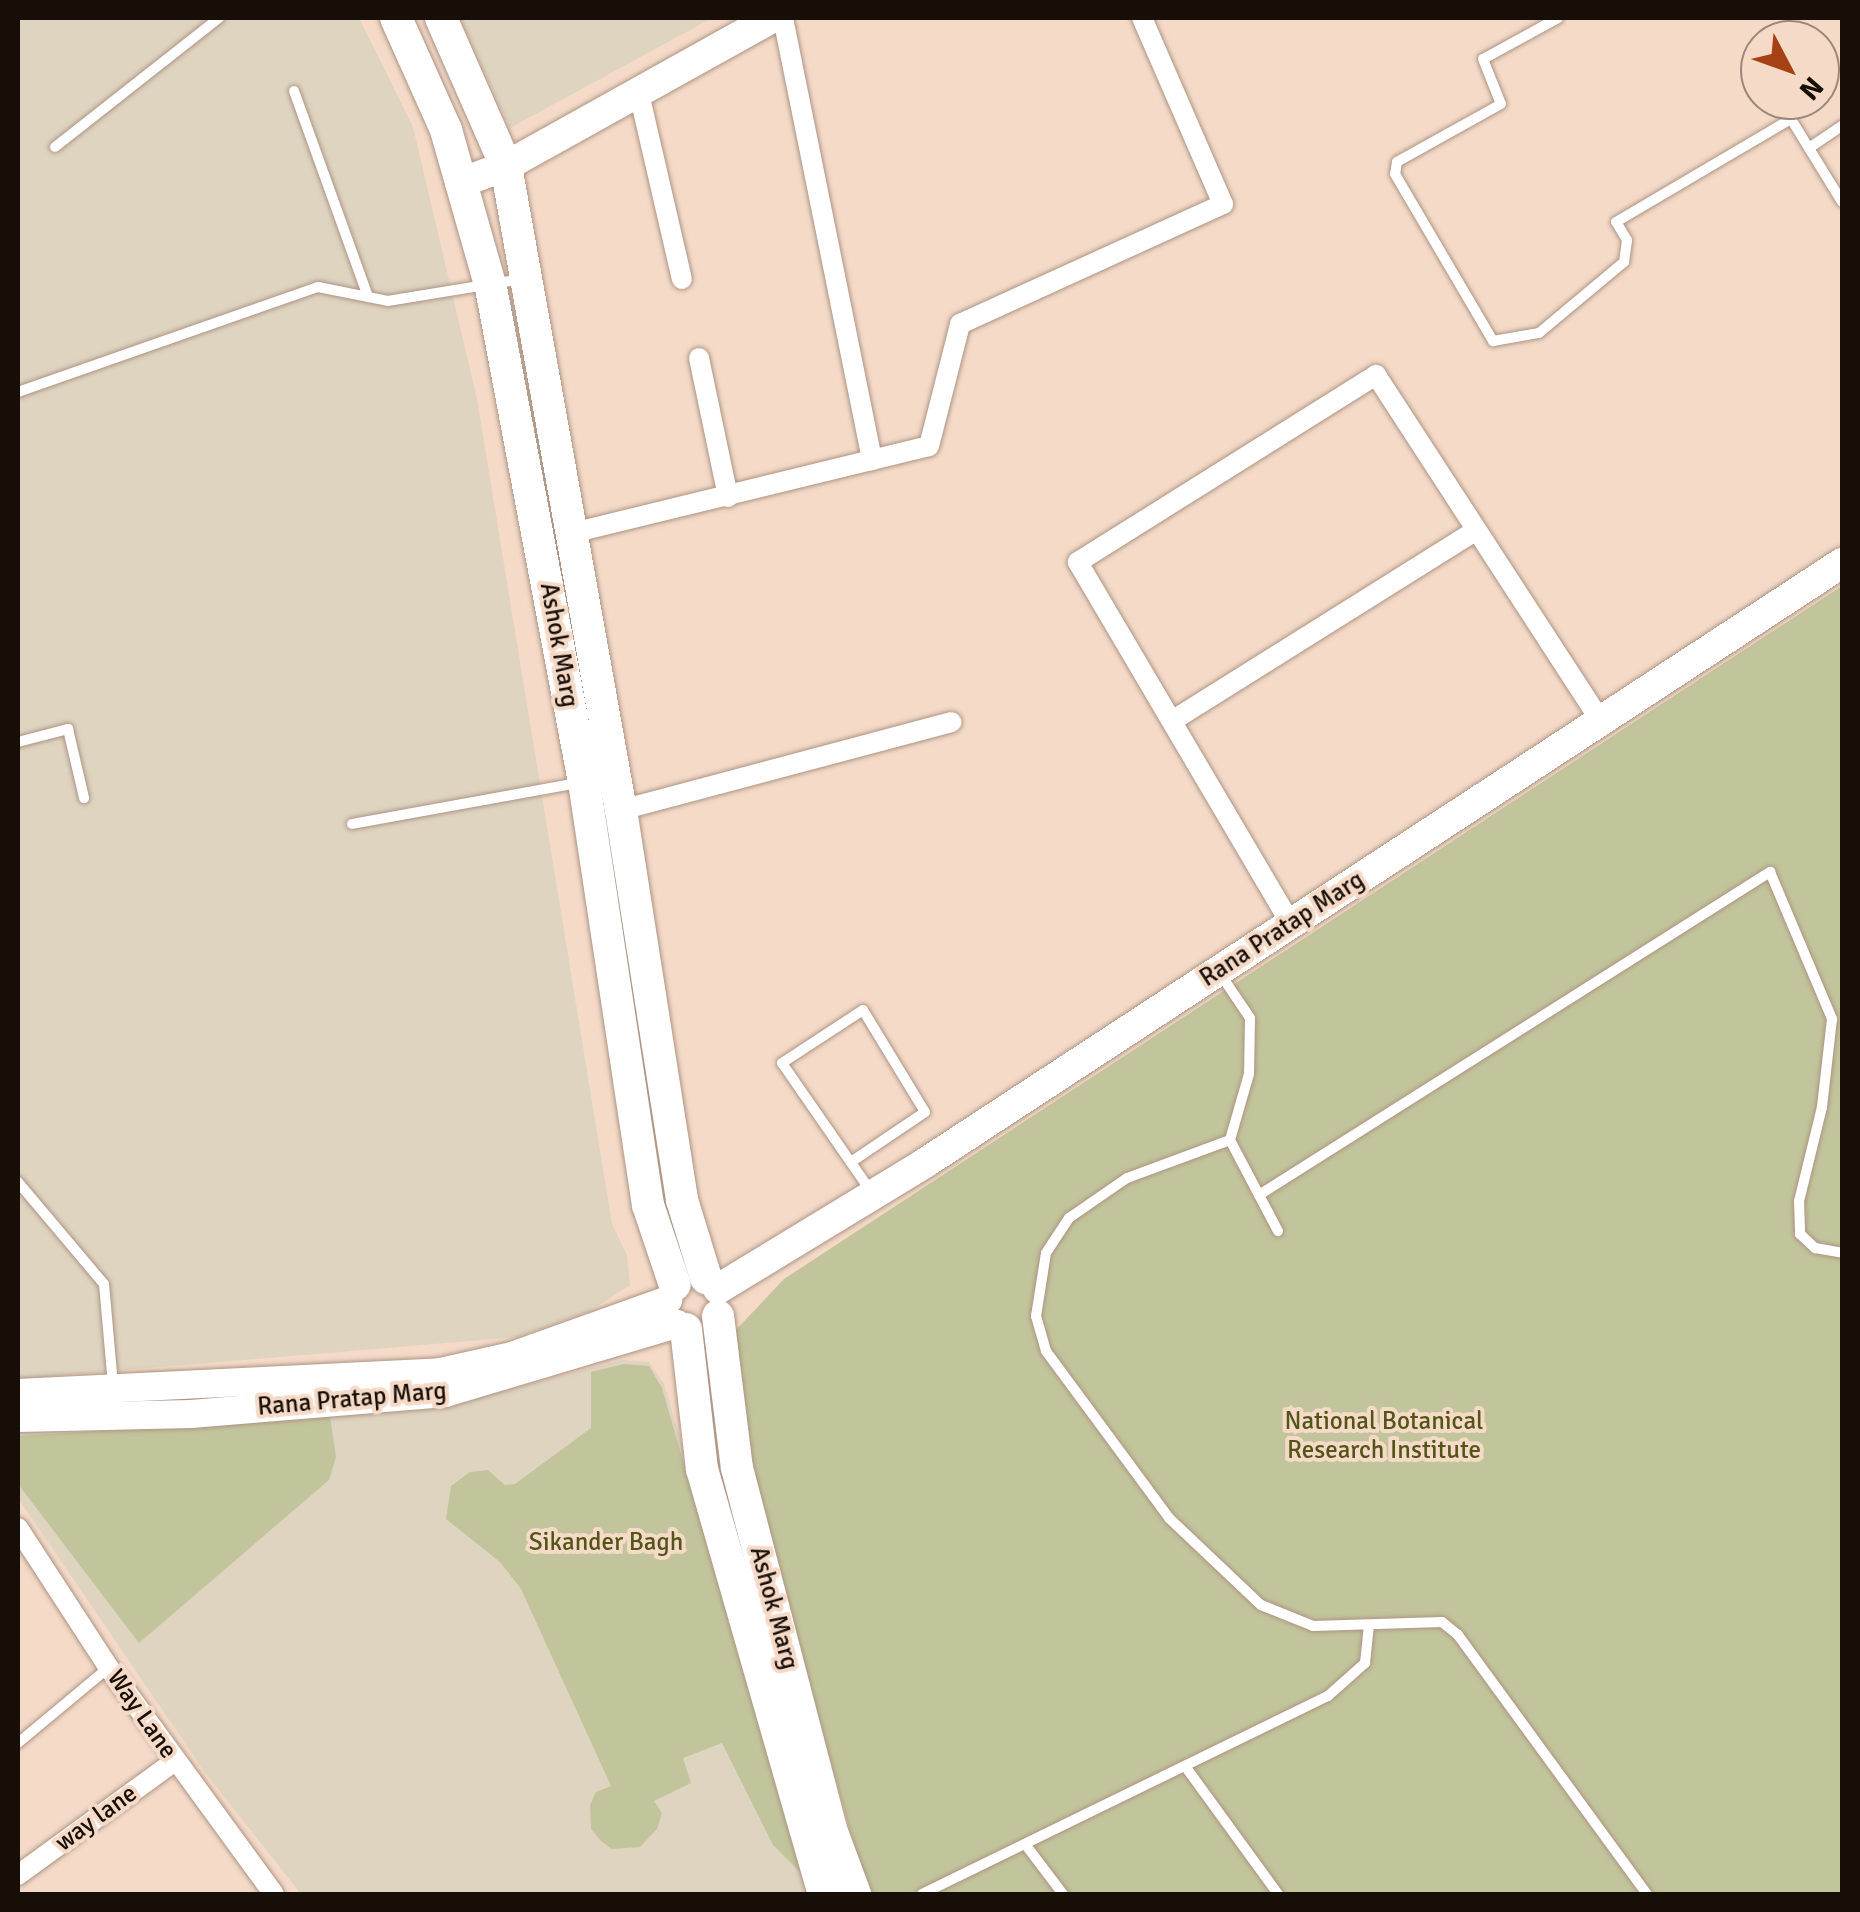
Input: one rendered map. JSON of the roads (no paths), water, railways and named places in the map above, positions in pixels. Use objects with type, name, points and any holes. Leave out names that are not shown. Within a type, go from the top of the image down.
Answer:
[{"type":"main road","name":"Ashok Marg","points":[[396,18],[446,130],[491,288],[584,782],[648,1205],[692,1303],[737,1468],[832,1832],[829,1894]]},
{"type":"main road","name":"Ashok Marg","points":[[441,18],[506,166],[529,278],[621,810],[682,1200],[692,1303]]},
{"type":"main road","points":[[460,183],[506,166],[638,88],[772,18]]},
{"type":"main road","name":"Rana Pratap Marg","points":[[692,1303],[873,1195],[1842,563]]},
{"type":"street","points":[[782,18],[872,460]]},
{"type":"street","points":[[572,534],[928,446],[960,324],[1223,204],[1142,18]]},
{"type":"street","points":[[638,88],[682,279]]},
{"type":"street","points":[[698,358],[728,497]]},
{"type":"street","points":[[1291,924],[1078,562],[1376,375],[1601,722]]},
{"type":"street","points":[[1172,721],[1476,530]]},
{"type":"street","points":[[621,810],[952,722]]},
{"type":"street","name":"Rana Pratap Marg","points":[[18,1393],[441,1372],[512,1356],[692,1303]]},
{"type":"street","name":"Rana Pratap Marg","points":[[18,1418],[191,1414],[444,1393],[692,1303]]},
{"type":"street","name":"Way Lane","points":[[18,1528],[109,1668],[274,1894]]},
{"type":"street","name":"way lane","points":[[18,1874],[175,1761]]},
{"type":"lane","points":[[55,147],[219,18]]},
{"type":"lane","points":[[1558,18],[1484,60],[1501,104],[1397,162],[1395,174],[1494,341],[1539,332],[1624,262],[1627,240],[1616,222],[1791,119],[1842,202]]},
{"type":"lane","points":[[294,91],[368,297]]},
{"type":"lane","points":[[1809,148],[1842,126]]},
{"type":"lane","points":[[18,392],[318,287],[388,301],[491,288],[529,278]]},
{"type":"lane","points":[[18,742],[68,729],[84,798]]},
{"type":"lane","points":[[352,824],[584,782]]},
{"type":"lane","points":[[1259,1195],[1770,872],[1832,1020],[1822,1107],[1799,1200],[1800,1234],[1815,1248],[1842,1253]]},
{"type":"lane","points":[[1218,972],[1250,1018],[1248,1074],[1230,1140],[1278,1231]]},
{"type":"lane","points":[[851,1162],[925,1112],[863,1010],[782,1063],[873,1195]]},
{"type":"lane","points":[[1230,1140],[1127,1178],[1069,1218],[1046,1254],[1036,1316],[1046,1351],[1169,1518],[1261,1606],[1313,1626],[1442,1622],[1458,1635],[1647,1894]]},
{"type":"lane","points":[[18,1182],[104,1284],[114,1388]]},
{"type":"lane","points":[[922,1894],[1328,1696],[1365,1663],[1369,1625]]},
{"type":"lane","points":[[18,1742],[109,1668]]},
{"type":"lane","points":[[1185,1766],[1278,1894]]},
{"type":"lane","points":[[1025,1844],[1063,1894]]},
{"type":"park label","name":"National Botanical Research Institute","points":[[1384,1436]]},
{"type":"park label","name":"Sikander Bagh","points":[[606,1542]]}]
